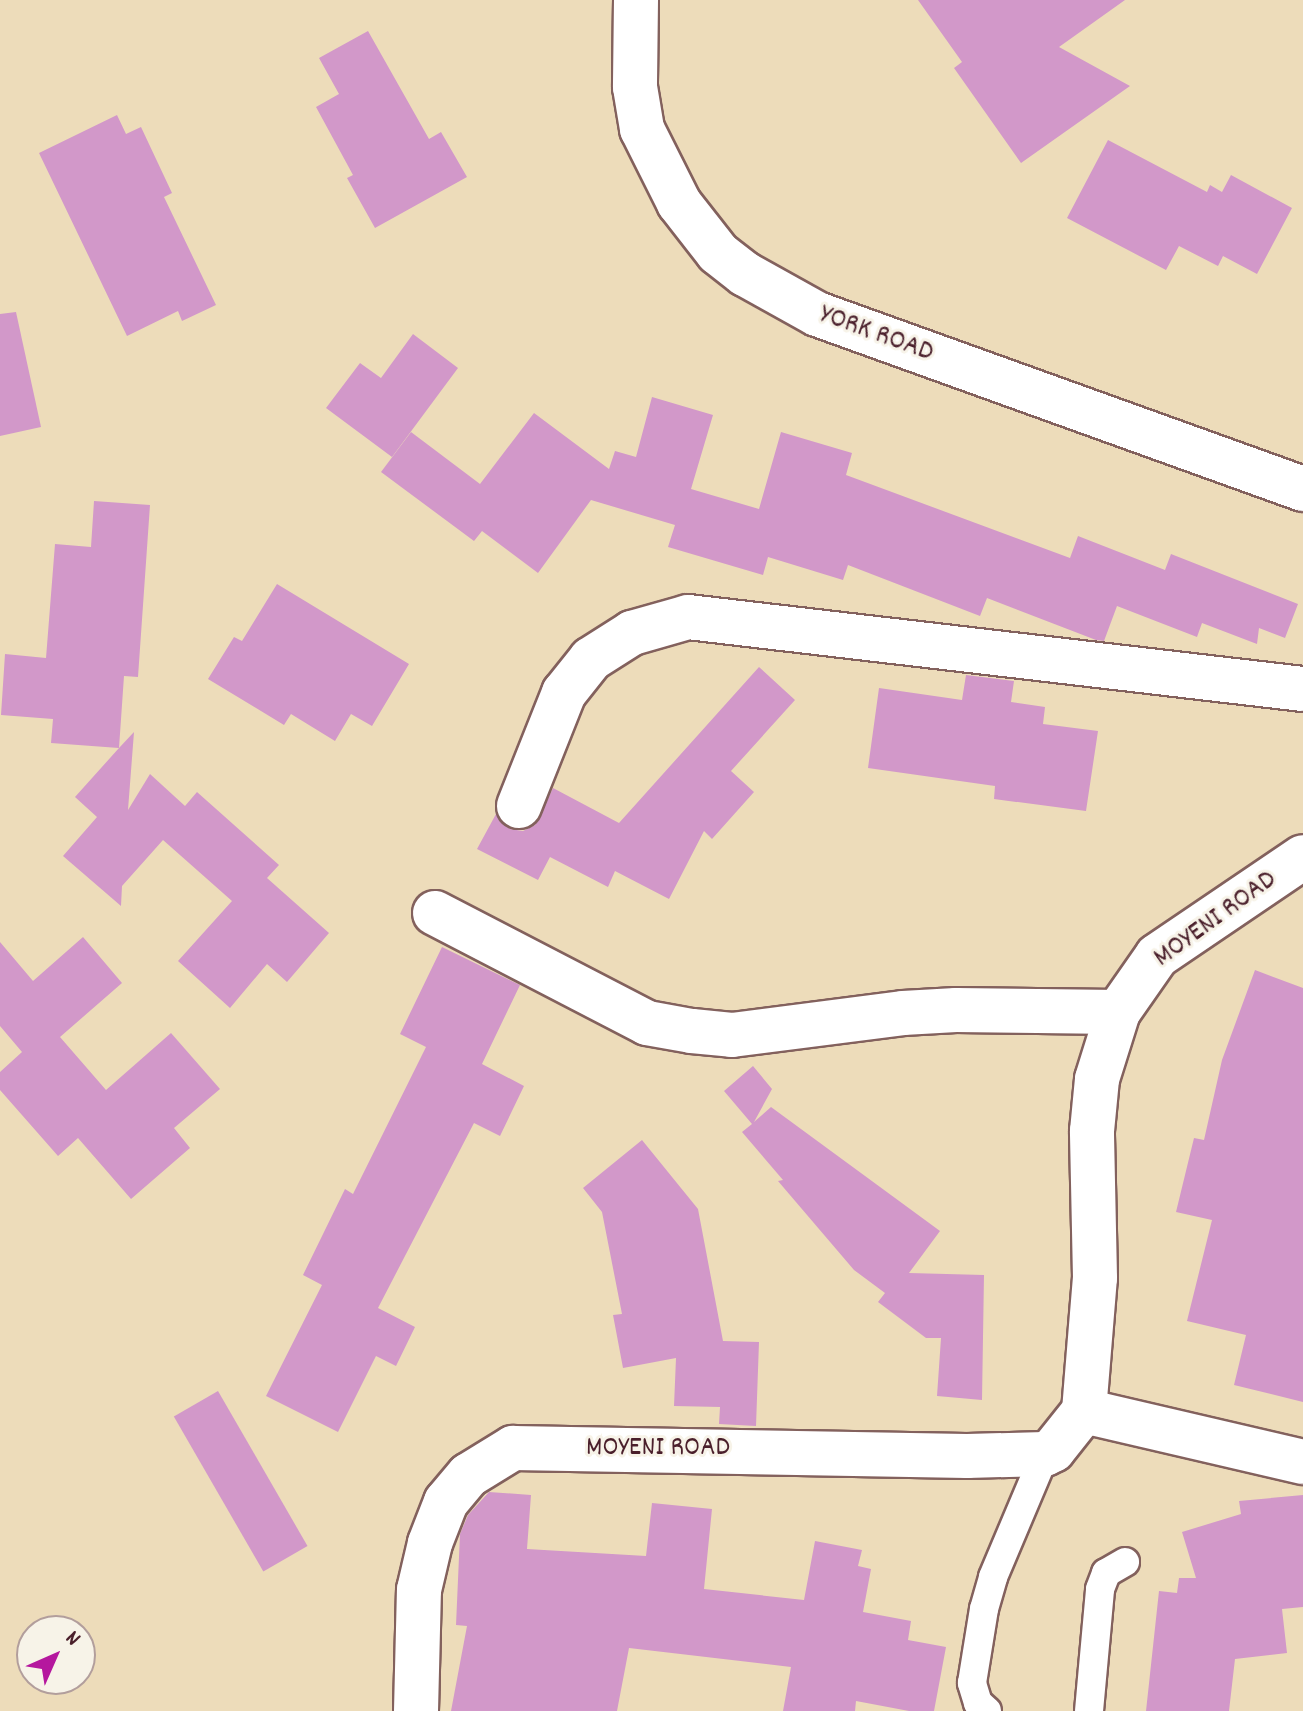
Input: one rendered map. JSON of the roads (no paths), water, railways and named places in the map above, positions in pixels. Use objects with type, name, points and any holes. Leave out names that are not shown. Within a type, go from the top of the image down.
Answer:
[{"type":"street","name":"YORK ROAD","points":[[636,0],[635,87],[646,139],[679,203],[718,253],[745,274],[817,314],[1303,489]]},
{"type":"street","points":[[519,806],[564,693],[591,659],[632,633],[688,617],[1303,689]]},
{"type":"street","name":"MOYENI ROAD","points":[[1084,1411],[1095,1278],[1092,1131],[1097,1079],[1118,1012],[1157,956],[1303,857]]},
{"type":"street","points":[[435,913],[647,1023],[692,1031],[732,1035],[956,1010],[1118,1012]]},
{"type":"street","points":[[1045,1454],[1065,1438],[1084,1411],[1303,1462]]},
{"type":"street","name":"MOYENI ROAD","points":[[416,1711],[419,1590],[430,1543],[446,1502],[469,1475],[513,1448],[1045,1454]]},
{"type":"lane","points":[[981,1708],[972,1683],[984,1609],[993,1577],[1045,1454]]},
{"type":"lane","points":[[1089,1711],[1100,1589],[1106,1573],[1125,1562]]}]
